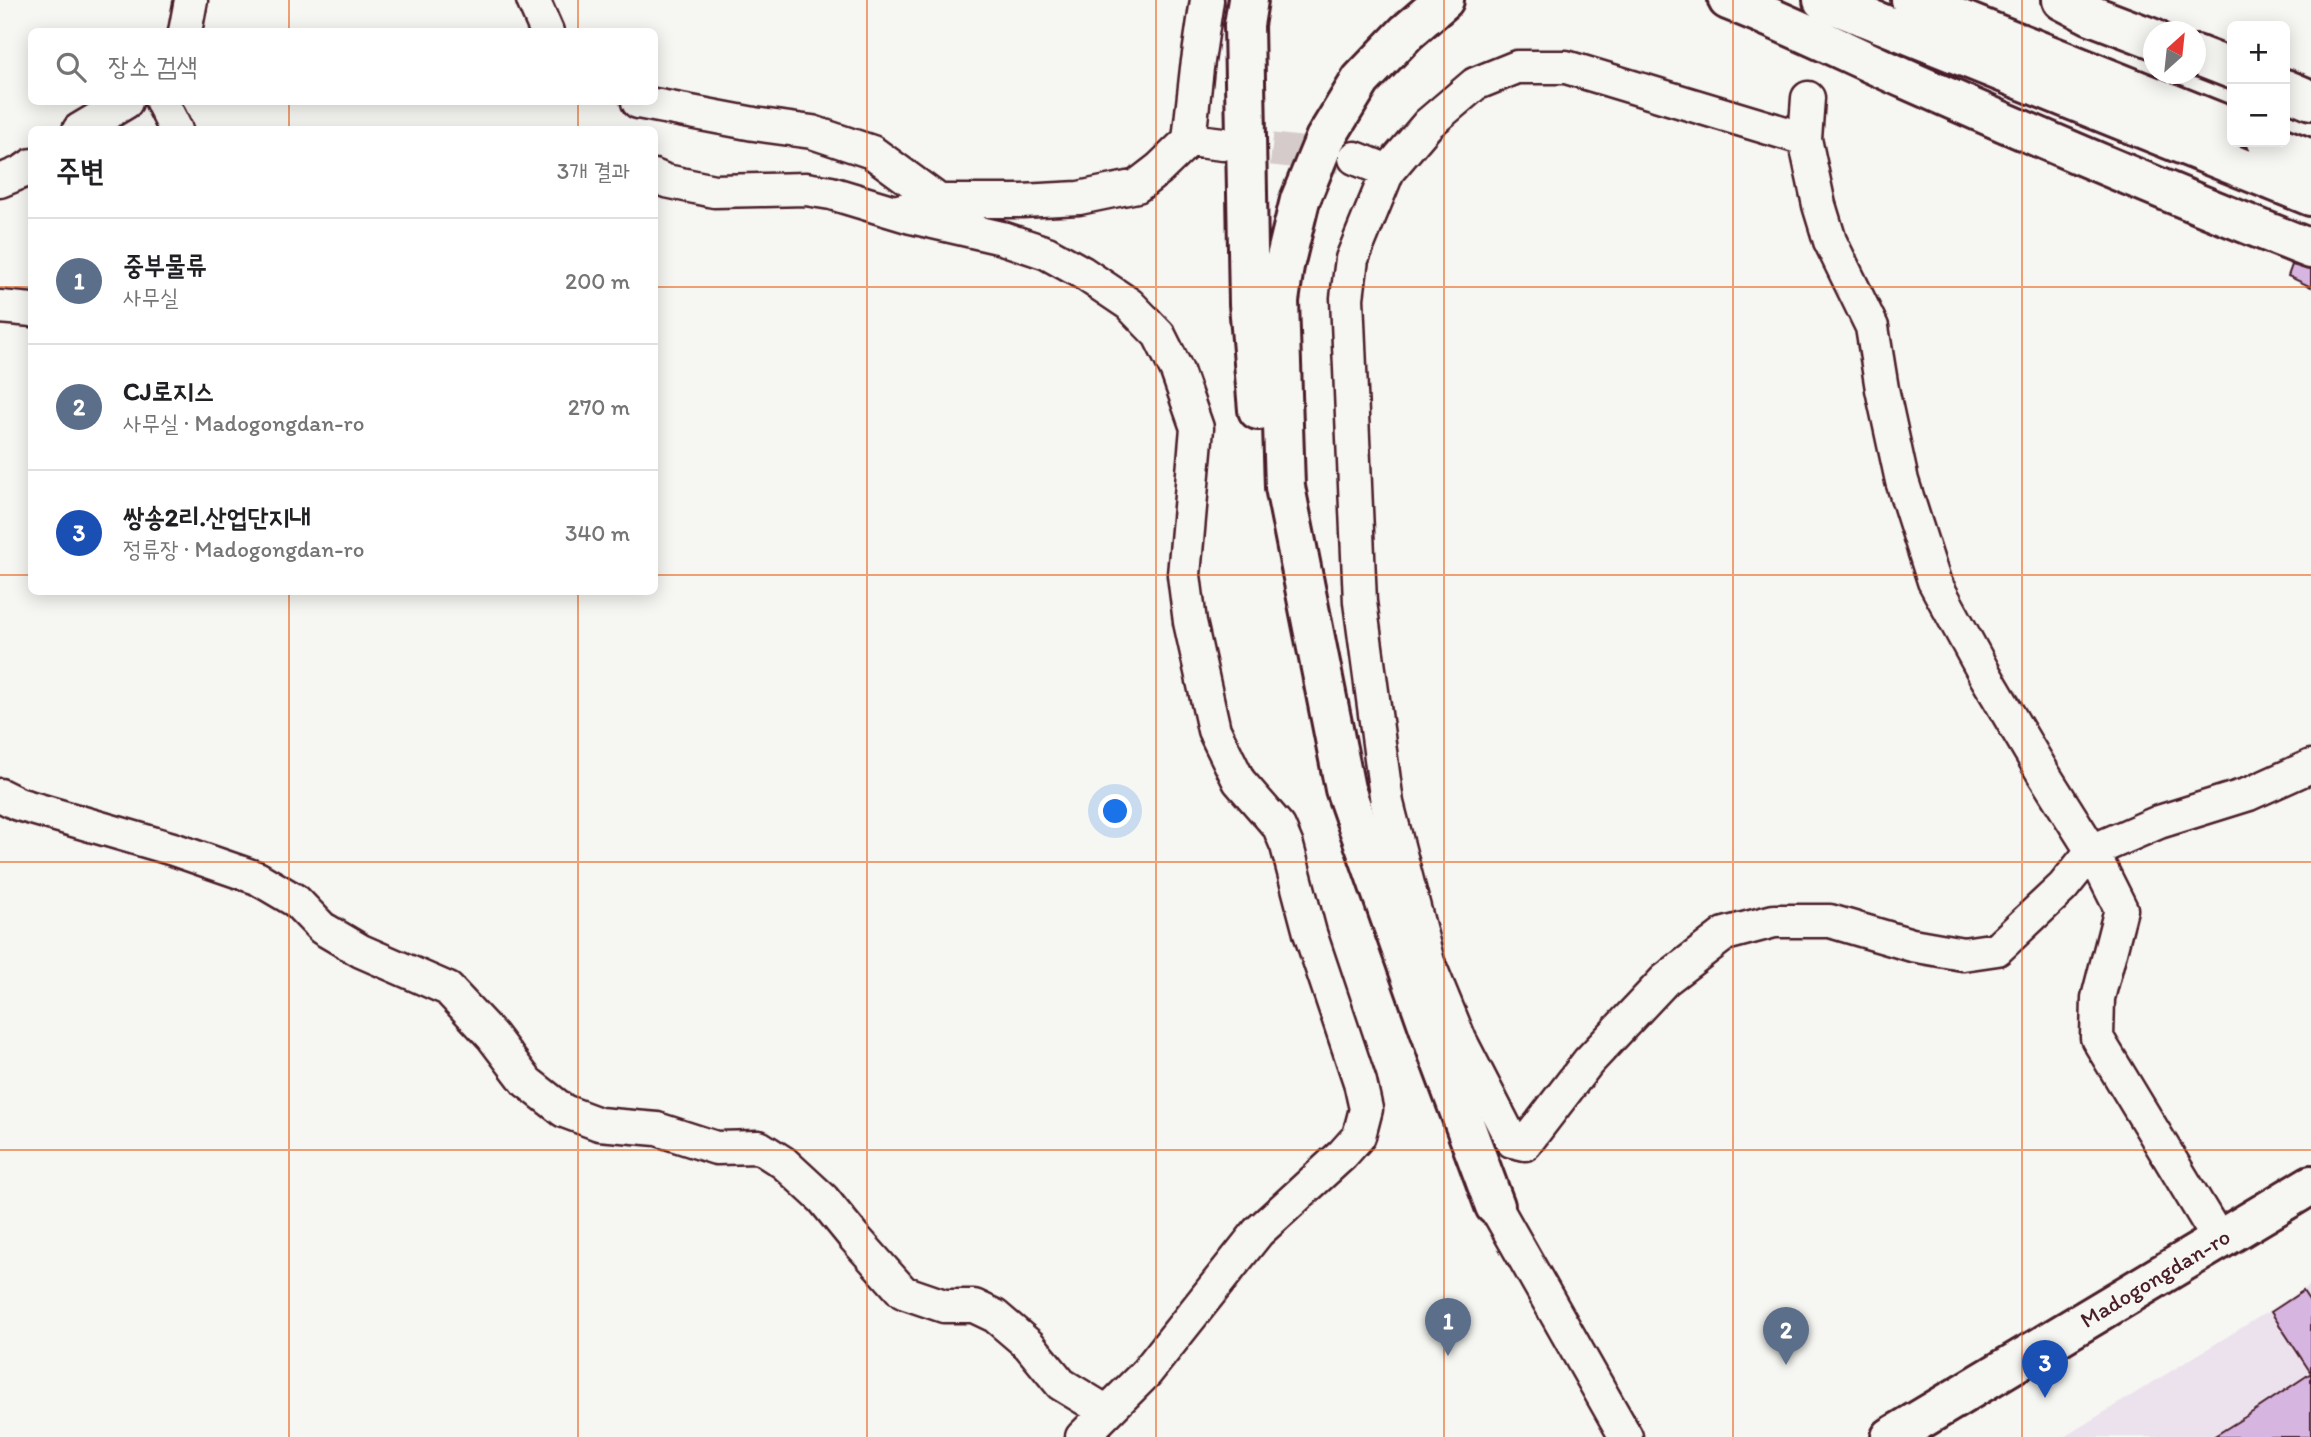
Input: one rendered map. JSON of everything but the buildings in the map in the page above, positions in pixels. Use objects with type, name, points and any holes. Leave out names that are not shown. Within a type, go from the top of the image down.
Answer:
[{"type":"main road","points":[[1248,0],[1244,25],[1249,304],[1266,506],[1328,802],[1418,1061],[1494,1206]]},
{"type":"main road","points":[[1444,0],[1407,32],[1361,80],[1325,139],[1300,200],[1279,300],[1285,487],[1345,789],[1438,1056],[1494,1206]]},
{"type":"main road","points":[[1728,0],[2096,162],[2311,249]]},
{"type":"main road","points":[[1823,0],[2311,195]]},
{"type":"main road","points":[[1911,0],[2227,126]]},
{"type":"main road","points":[[2062,0],[2091,15],[2143,35]]},
{"type":"main road","points":[[2206,59],[2227,67]]},
{"type":"main road","points":[[2290,91],[2311,100]]},
{"type":"main road","points":[[2280,147],[2311,159]]},
{"type":"main road","name":"Madogongdan-ro","points":[[1891,1437],[2219,1240],[2310,1189]]},
{"type":"street","points":[[186,28],[191,0]]},
{"type":"street","points":[[533,0],[545,28]]},
{"type":"street","points":[[892,212],[939,201],[1079,198],[1137,186],[1189,140],[1208,0]]},
{"type":"street","points":[[1805,139],[1566,67],[1517,67],[1475,84],[1428,124],[1388,172],[1352,259],[1347,298],[1360,602],[1387,803],[1428,962],[1460,1040],[1512,1141],[1525,1144],[1588,1062],[1665,981],[1725,934],[1774,921],[1830,921],[1912,945],[1963,954],[1997,949],[2063,887],[2092,850],[2159,822],[2249,794],[2311,766]]},
{"type":"street","points":[[1808,98],[1805,139],[1819,205],[1830,241],[1872,327],[1902,481],[1934,581],[1984,673],[2092,850],[2121,909],[2098,998],[2096,1038],[2219,1240]]},
{"type":"street","points":[[86,126],[121,105]]},
{"type":"street","points":[[164,105],[174,126]]},
{"type":"street","points":[[654,105],[812,132],[872,152],[939,201]]},
{"type":"street","points":[[1189,140],[1223,144]]},
{"type":"street","points":[[1355,158],[1388,172]]},
{"type":"street","points":[[0,181],[28,168]]},
{"type":"street","points":[[658,178],[714,191],[806,189],[831,193],[892,212],[1002,238],[1047,253],[1129,304],[1159,335],[1177,371],[1197,428],[1184,575],[1190,622],[1214,730],[1239,781],[1279,827],[1287,846],[1310,933],[1360,1082],[1366,1109],[1359,1136],[1258,1232],[1146,1373],[1082,1437]]},
{"type":"street","points":[[0,307],[28,310]]},
{"type":"street","points":[[0,794],[18,804],[173,849],[257,878],[296,901],[322,928],[361,951],[447,989],[492,1036],[527,1082],[564,1111],[599,1124],[657,1129],[716,1147],[759,1147],[784,1163],[823,1199],[903,1292],[944,1306],[974,1306],[995,1316],[1030,1345],[1061,1384],[1107,1412]]},
{"type":"street","points":[[1494,1206],[1626,1437]]},
{"type":"shaded area","points":[[2311,1285],[2311,1437],[2064,1437]]},
{"type":"tunnel","points":[[1224,144],[1340,157]]},
{"type":"place","name":"중부물류","points":[[1448,1356]]},
{"type":"place","name":"CJ로지스","points":[[1786,1365]]},
{"type":"place","name":"쌍송2리.산업단지내","points":[[2045,1398]]}]
